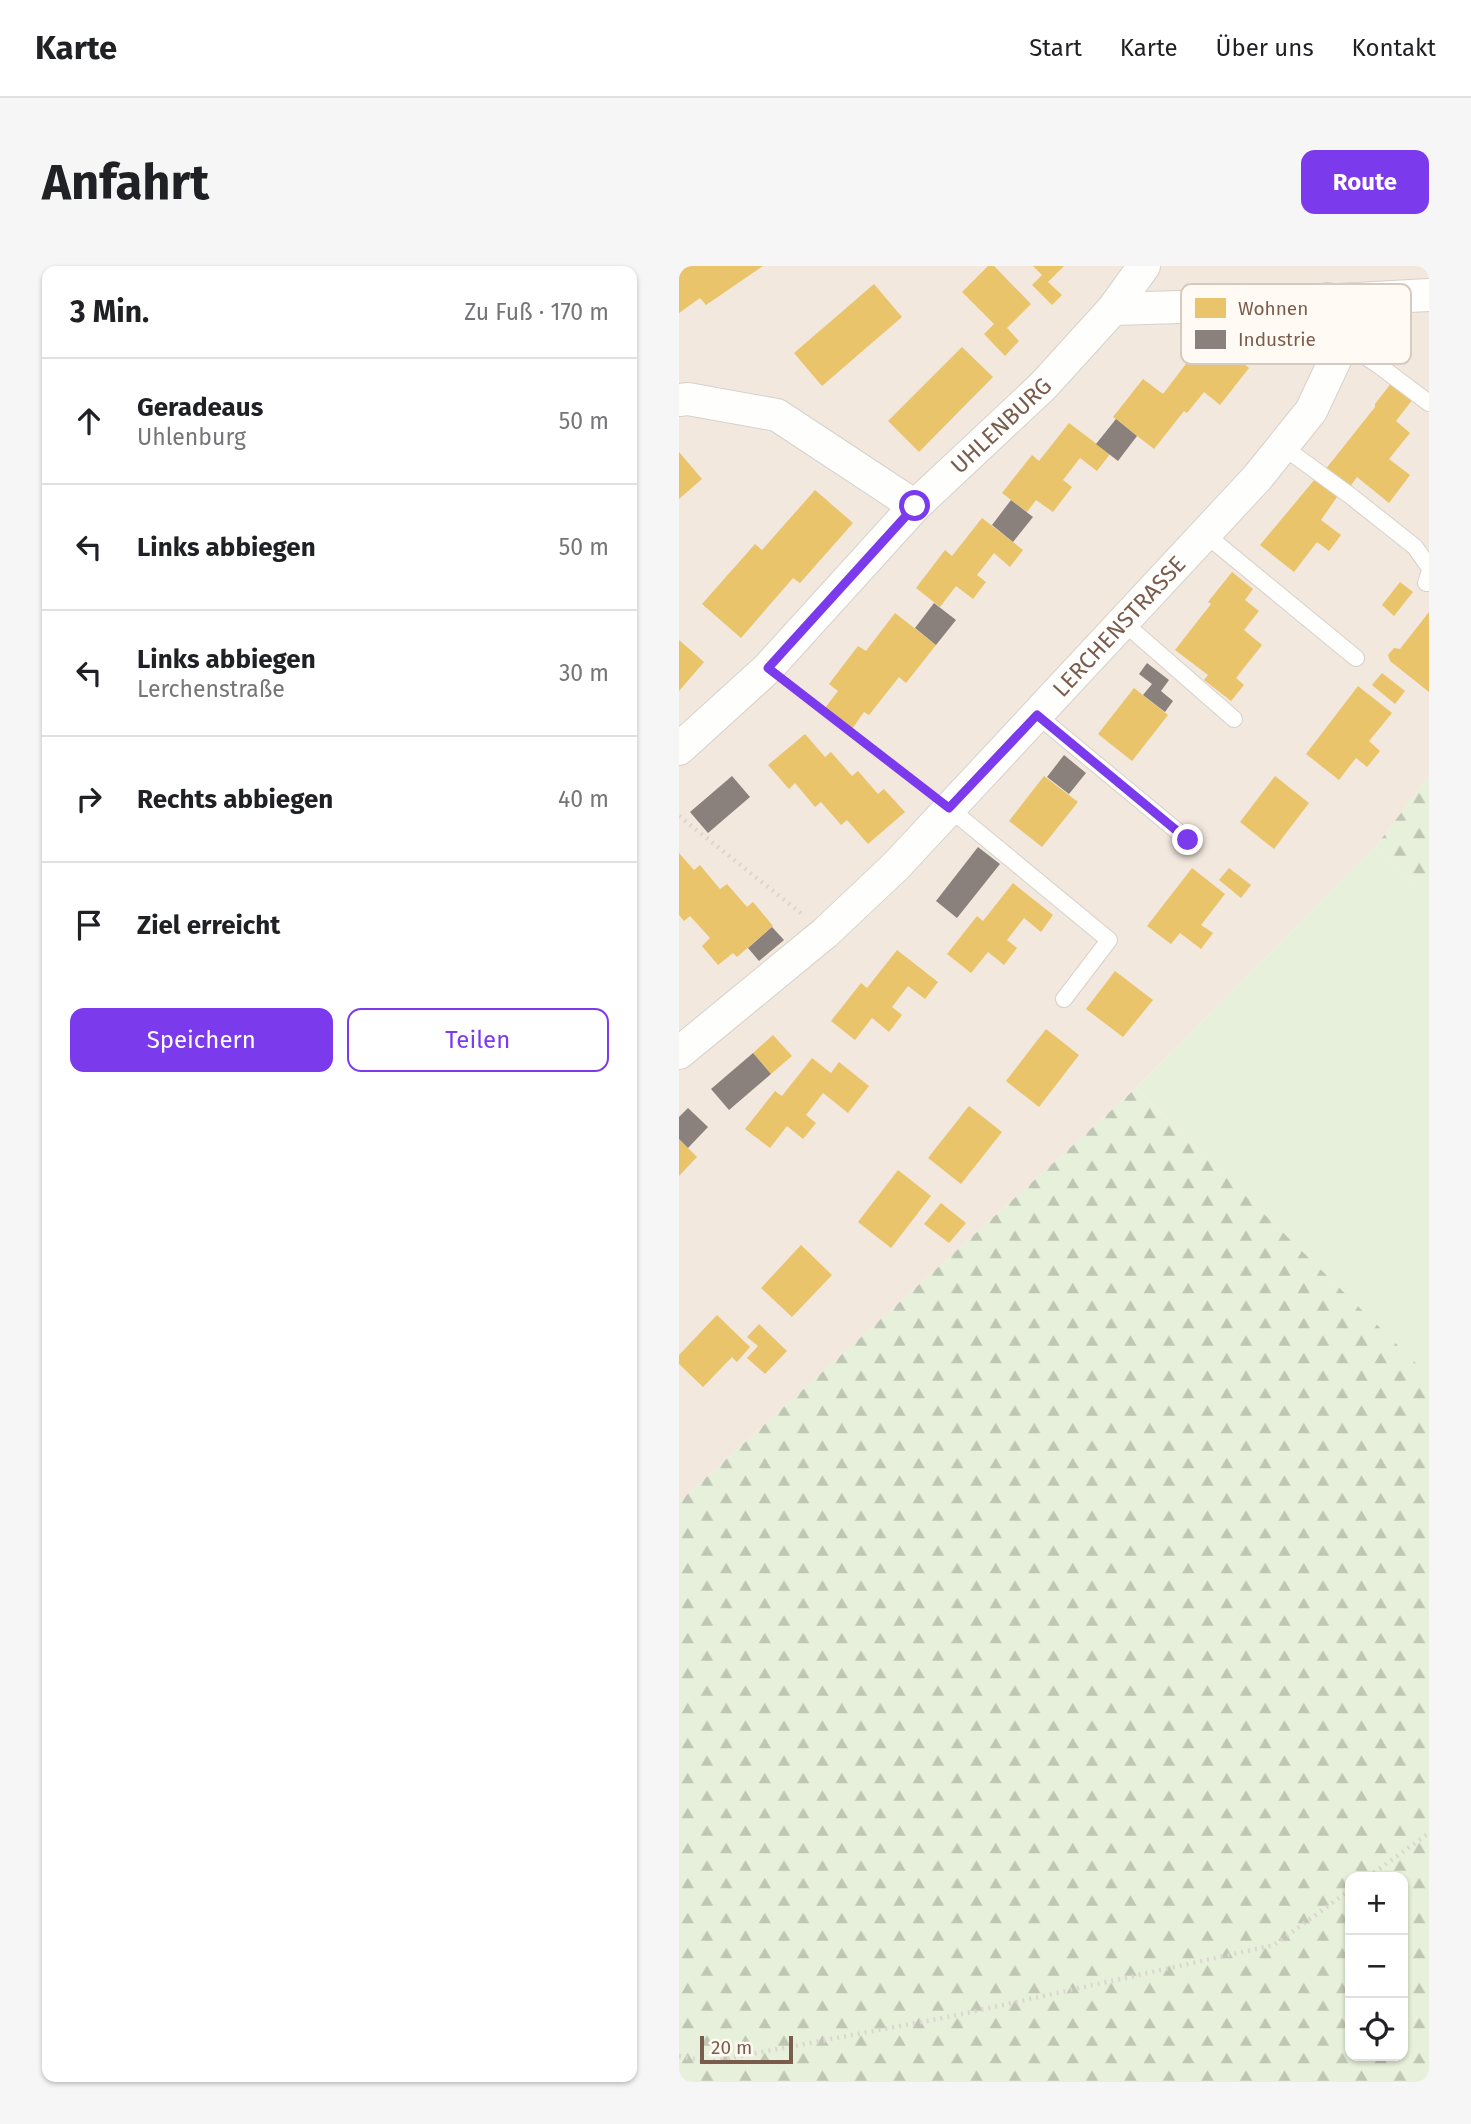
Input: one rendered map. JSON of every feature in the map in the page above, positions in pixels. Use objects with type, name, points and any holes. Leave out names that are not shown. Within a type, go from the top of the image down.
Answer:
[{"type":"street","name":"UHLENBURG","points":[[679,749],[768,668],[915,506],[1043,386],[1113,309],[1144,266]]},
{"type":"street","points":[[1411,296],[1429,295]]},
{"type":"street","points":[[1113,309],[1181,307]]},
{"type":"street","name":"LERCHENSTRASSE","points":[[679,1053],[825,933],[896,866],[1257,478],[1311,411],[1333,364]]},
{"type":"street","points":[[679,400],[688,399],[777,415],[915,506]]},
{"type":"lane","points":[[1377,364],[1429,403]]},
{"type":"lane","points":[[1282,446],[1415,547],[1429,566]]},
{"type":"lane","points":[[1205,534],[1356,658]]},
{"type":"lane","points":[[1123,622],[1234,719]]},
{"type":"lane","points":[[1037,715],[1188,840]]},
{"type":"lane","points":[[949,808],[1109,940],[1064,999]]},
{"type":"path","points":[[768,668],[949,808]]},
{"type":"path","points":[[679,816],[825,933]]},
{"type":"path","points":[[1375,1872],[1429,1833]]},
{"type":"path","points":[[679,2056],[709,2062],[953,2016],[1274,1945],[1345,1894]]},
{"type":"shaded area","points":[[679,266],[1429,266],[1429,776],[1376,846],[1136,1088],[679,1502]]},
{"type":"green space","points":[[1429,776],[1429,905],[1376,846]]},
{"type":"green space","points":[[1376,846],[1429,905],[1429,1376],[1136,1088]]},
{"type":"green space","points":[[1136,1088],[1429,1376],[1429,2082],[679,2082],[679,1502]]},
{"type":"building: Wohnen","points":[[686,266],[763,266],[706,305],[700,298],[679,313],[679,267],[681,270]]},
{"type":"building: Wohnen","points":[[988,266],[994,266],[1031,304],[1007,328],[1019,341],[1005,356],[984,334],[994,324],[962,292]]},
{"type":"building: Wohnen","points":[[1033,266],[1064,266],[1048,282],[1062,295],[1052,305],[1032,285],[1042,275]]},
{"type":"building: Wohnen","points":[[874,284],[902,317],[822,386],[794,353]]},
{"type":"building: Wohnen","points":[[962,347],[993,377],[919,452],[888,421]]},
{"type":"building: Wohnen","points":[[1186,364],[1244,364],[1249,368],[1220,405],[1204,392],[1187,413],[1184,411],[1154,449],[1113,417],[1143,379],[1163,394]]},
{"type":"building: Wohnen","points":[[1392,382],[1413,399],[1396,421],[1410,433],[1389,459],[1410,475],[1389,503],[1357,477],[1349,488],[1325,470]]},
{"type":"building: Wohnen","points":[[1069,423],[1110,454],[1097,471],[1080,458],[1063,480],[1072,487],[1053,512],[1036,500],[1027,512],[1002,493],[1032,455],[1039,461]]},
{"type":"building: Wohnen","points":[[679,452],[702,479],[679,499]]},
{"type":"building: Wohnen","points":[[1315,479],[1337,497],[1321,520],[1341,535],[1329,551],[1317,542],[1294,572],[1260,545]]},
{"type":"building: Wohnen","points":[[815,490],[853,523],[800,583],[793,578],[741,638],[702,604],[755,544],[762,550]]},
{"type":"building: Wohnen","points":[[982,518],[1023,550],[1010,567],[994,553],[977,575],[986,582],[973,599],[956,586],[940,607],[916,588],[945,550],[952,556]]},
{"type":"building: Wohnen","points":[[1232,572],[1253,589],[1245,600],[1259,611],[1244,630],[1262,645],[1236,678],[1244,685],[1231,701],[1204,680],[1208,675],[1175,650]]},
{"type":"building: Wohnen","points":[[1400,582],[1413,592],[1394,616],[1382,605]]},
{"type":"building: Wohnen","points":[[1429,612],[1429,692],[1390,661],[1388,655],[1394,648],[1400,649]]},
{"type":"building: Wohnen","points":[[895,613],[936,645],[906,683],[899,677],[869,715],[864,712],[852,729],[825,708],[838,691],[829,684],[858,646],[866,651]]},
{"type":"building: Wohnen","points":[[679,640],[704,662],[679,691]]},
{"type":"building: Wohnen","points":[[1382,673],[1405,691],[1395,704],[1372,685]]},
{"type":"building: Wohnen","points":[[1358,686],[1392,713],[1369,741],[1380,751],[1367,767],[1356,758],[1339,780],[1306,754]]},
{"type":"building: Wohnen","points":[[1134,688],[1168,715],[1132,761],[1098,734]]},
{"type":"building: Wohnen","points":[[805,734],[825,757],[831,752],[852,776],[858,771],[878,794],[884,789],[905,812],[868,844],[847,820],[841,825],[821,802],[815,807],[795,783],[789,789],[768,765]]},
{"type":"building: Wohnen","points":[[1044,776],[1078,802],[1042,847],[1009,821]]},
{"type":"building: Wohnen","points":[[1275,776],[1309,803],[1274,849],[1240,822]]},
{"type":"building: Wohnen","points":[[679,853],[694,870],[700,865],[720,889],[727,884],[747,907],[753,902],[773,926],[737,957],[733,953],[718,965],[702,946],[710,938],[690,916],[684,921],[679,915]]},
{"type":"building: Wohnen","points":[[1192,868],[1225,894],[1201,925],[1213,933],[1201,949],[1180,933],[1171,944],[1147,926]]},
{"type":"building: Wohnen","points":[[1229,868],[1251,885],[1241,898],[1219,880]]},
{"type":"building: Wohnen","points":[[1013,883],[1053,915],[1041,932],[1024,918],[1007,940],[1017,948],[1004,965],[988,952],[971,973],[947,954],[977,916],[983,921]]},
{"type":"building: Wohnen","points":[[897,950],[938,982],[925,999],[908,986],[892,1007],[902,1015],[889,1032],[872,1018],[855,1040],[831,1021],[861,983],[867,988]]},
{"type":"building: Wohnen","points":[[1115,971],[1153,1000],[1123,1037],[1086,1009]]},
{"type":"building: Wohnen","points":[[1046,1029],[1079,1055],[1039,1107],[1006,1081]]},
{"type":"building: Wohnen","points":[[773,1035],[792,1056],[771,1074],[753,1053]]},
{"type":"building: Wohnen","points":[[812,1058],[831,1073],[839,1062],[869,1086],[848,1113],[823,1093],[806,1115],[816,1123],[803,1139],[787,1126],[770,1148],[745,1129],[775,1091],[782,1096]]},
{"type":"building: Wohnen","points":[[969,1106],[1002,1132],[961,1184],[928,1158]]},
{"type":"building: Wohnen","points":[[679,1139],[697,1157],[679,1176]]},
{"type":"building: Wohnen","points":[[898,1170],[931,1196],[891,1248],[858,1222]]},
{"type":"building: Wohnen","points":[[941,1203],[966,1223],[949,1243],[924,1224]]},
{"type":"building: Wohnen","points":[[801,1245],[832,1275],[792,1317],[761,1288]]},
{"type":"building: Wohnen","points":[[717,1315],[750,1347],[737,1362],[732,1357],[703,1387],[679,1364],[679,1355]]},
{"type":"building: Wohnen","points":[[759,1324],[787,1351],[765,1374],[747,1358],[758,1346],[747,1337]]},
{"type":"building: Industrie","points":[[1116,419],[1137,436],[1118,461],[1096,444]]},
{"type":"building: Industrie","points":[[1011,500],[1033,517],[1013,542],[992,525]]},
{"type":"building: Industrie","points":[[934,603],[956,620],[936,645],[915,628]]},
{"type":"building: Industrie","points":[[1147,663],[1169,680],[1161,691],[1173,701],[1165,712],[1143,695],[1152,684],[1139,674]]},
{"type":"building: Industrie","points":[[1064,755],[1086,773],[1069,794],[1047,777]]},
{"type":"building: Industrie","points":[[732,776],[750,797],[708,833],[690,812]]},
{"type":"building: Industrie","points":[[978,847],[1000,864],[957,918],[936,901]]},
{"type":"building: Industrie","points":[[772,927],[784,940],[759,961],[748,948]]},
{"type":"building: Industrie","points":[[753,1053],[771,1074],[729,1110],[711,1089]]},
{"type":"building: Industrie","points":[[688,1108],[708,1127],[688,1148],[679,1139],[679,1117]]},
{"type":"route","points":[[915,506],[768,668],[949,808],[1037,715],[1188,840]]}]
